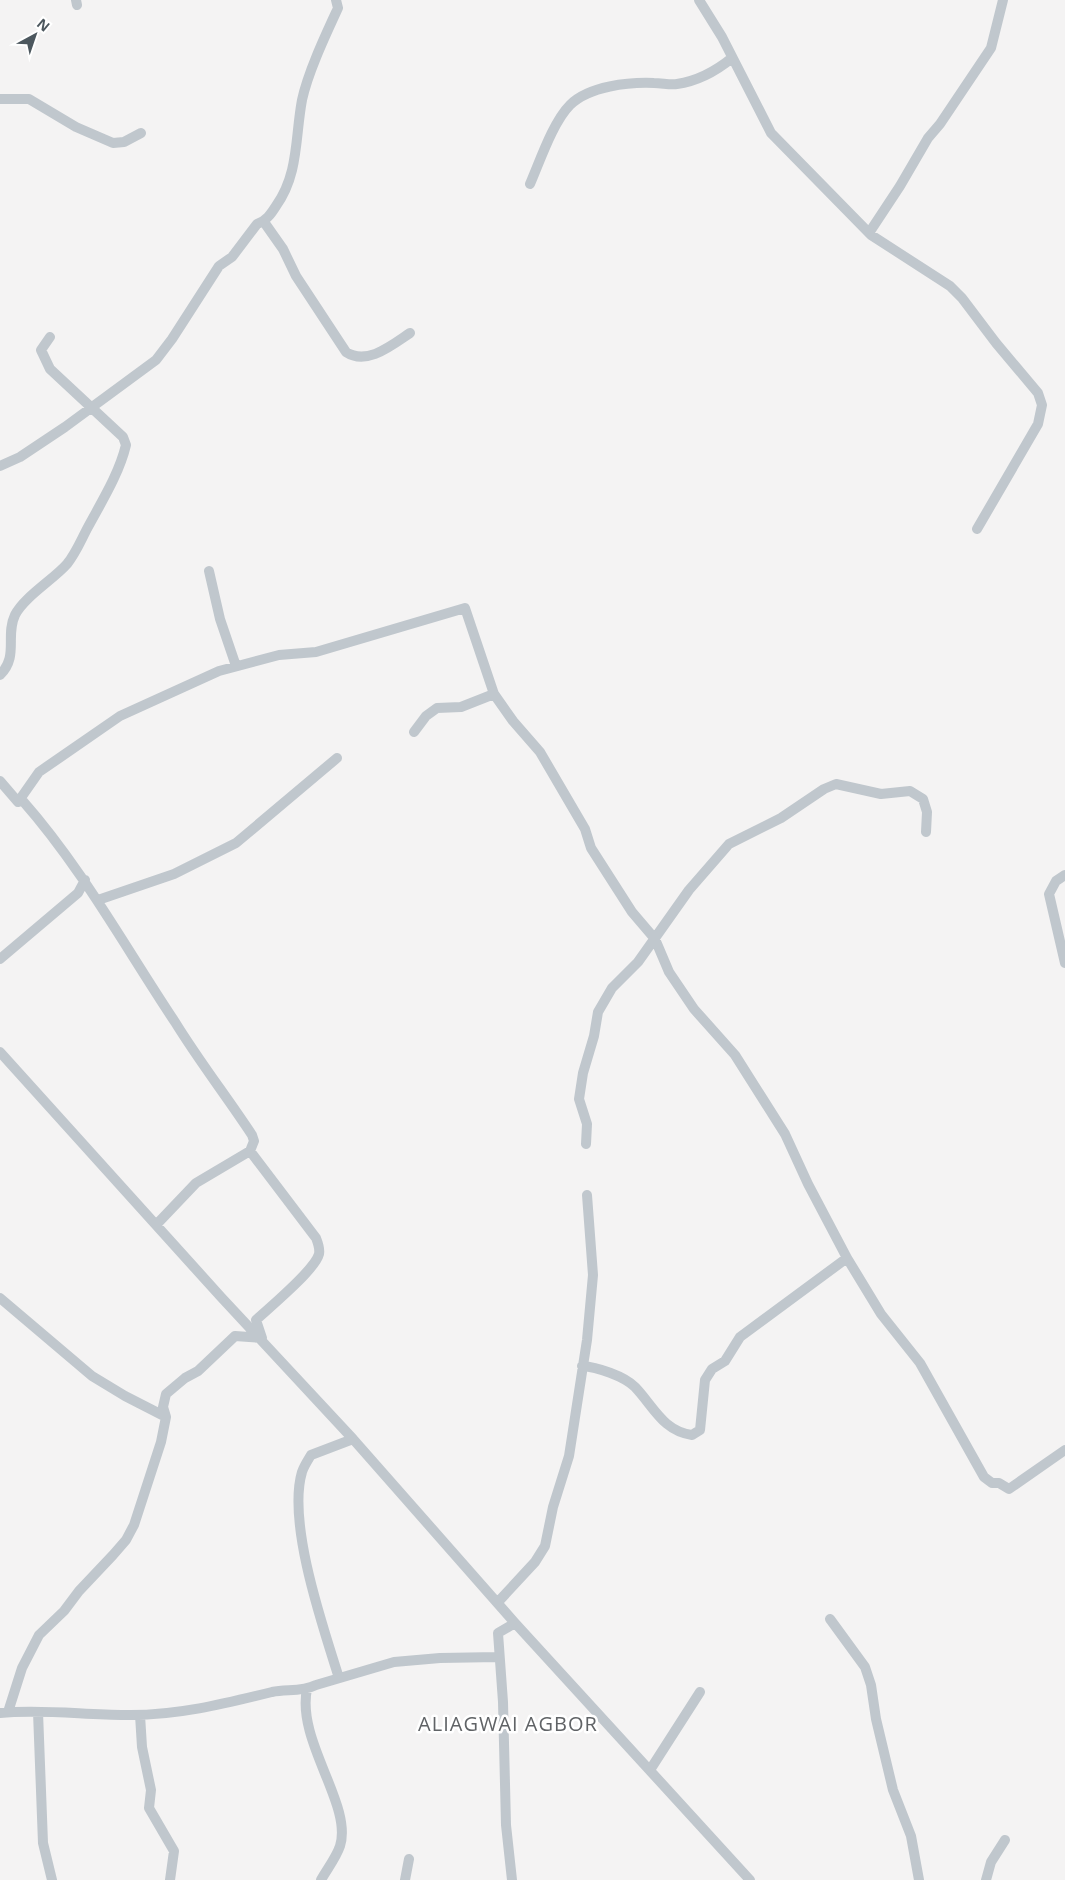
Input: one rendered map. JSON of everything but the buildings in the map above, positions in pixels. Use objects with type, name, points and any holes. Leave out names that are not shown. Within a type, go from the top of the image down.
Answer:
[{"type":"street","points":[[0,466],[20,457],[156,360],[172,339],[219,266],[232,257],[257,224],[264,222],[285,194],[292,175],[302,99],[338,8],[336,0]]},
{"type":"street","points":[[699,0],[771,133],[869,232],[957,292],[1038,393],[1042,405],[1038,424],[977,529]]},
{"type":"street","points":[[869,232],[900,186],[928,138],[940,124],[991,48],[1003,0]]},
{"type":"street","points":[[530,184],[559,122],[570,105],[588,94],[605,88],[629,84],[675,84],[695,80],[718,70],[732,58]]},
{"type":"street","points":[[0,100],[29,99],[76,126],[114,143],[124,142],[141,134]]},
{"type":"street","points":[[264,222],[283,249],[296,276],[346,352],[354,357],[365,358],[387,349],[410,333]]},
{"type":"street","points":[[0,676],[8,668],[12,656],[11,639],[15,614],[70,558],[109,489],[126,444],[123,437],[50,369],[41,350],[50,337]]},
{"type":"street","points":[[209,571],[220,619],[236,666]]},
{"type":"street","points":[[18,802],[39,772],[120,716],[219,671],[279,655],[316,652],[465,608],[494,694],[513,721],[540,752],[585,830],[592,848],[632,912],[655,939],[674,979],[694,1008],[736,1055],[785,1134],[808,1184],[847,1258],[881,1314],[920,1363],[984,1476],[992,1483],[1000,1483],[1009,1489],[1065,1450]]},
{"type":"street","points":[[414,732],[426,716],[438,708],[461,707],[494,694]]},
{"type":"street","points":[[78,893],[96,896],[174,874],[236,843],[337,758]]},
{"type":"street","points":[[0,781],[18,802]]},
{"type":"street","points":[[586,1144],[587,1124],[580,1098],[583,1073],[594,1036],[598,1012],[612,988],[638,962],[689,890],[729,844],[780,818],[824,789],[836,784],[880,794],[910,792],[923,799],[927,812],[926,832]]},
{"type":"street","points":[[18,802],[22,800],[85,880],[175,1024],[252,1135],[254,1142],[250,1151],[196,1182],[156,1225]]},
{"type":"street","points":[[1065,875],[1056,881],[1049,894],[1065,963]]},
{"type":"street","points":[[0,959],[78,893],[85,880]]},
{"type":"street","points":[[0,1052],[221,1296],[262,1338],[516,1623],[750,1880]]},
{"type":"street","points":[[250,1151],[296,1209],[316,1238],[319,1246],[319,1254],[315,1262],[256,1320],[262,1338]]},
{"type":"street","points":[[498,1602],[535,1562],[544,1546],[553,1507],[569,1456],[587,1340],[593,1275],[587,1195]]},
{"type":"street","points":[[582,1366],[597,1367],[633,1385],[660,1420],[680,1433],[692,1436],[700,1430],[704,1380],[712,1369],[725,1361],[740,1337],[847,1258]]},
{"type":"street","points":[[0,1298],[92,1376],[125,1396],[166,1417]]},
{"type":"street","points":[[262,1338],[234,1336],[198,1371],[185,1378],[166,1394],[163,1407],[166,1417],[157,1458],[134,1525],[126,1540],[78,1591],[64,1611],[39,1635],[22,1668],[4,1713],[140,1715],[189,1710],[277,1691],[307,1689],[394,1662],[440,1658],[498,1657]]},
{"type":"street","points":[[340,1678],[315,1603],[299,1504],[302,1472],[311,1455],[353,1439]]},
{"type":"street","points":[[830,1619],[865,1667],[871,1685],[876,1719],[893,1790],[912,1836],[919,1880]]},
{"type":"street","points":[[512,1880],[506,1825],[504,1702],[498,1657],[498,1633],[516,1623]]},
{"type":"street","points":[[307,1689],[304,1701],[312,1742],[341,1817],[340,1845],[321,1880]]},
{"type":"street","points":[[650,1770],[700,1692]]},
{"type":"street","points":[[38,1712],[43,1843],[52,1880]]},
{"type":"street","points":[[140,1715],[142,1747],[151,1790],[149,1808],[174,1851],[170,1880]]},
{"type":"street","points":[[986,1880],[991,1862],[1005,1840]]},
{"type":"street","points":[[406,1880],[409,1859]]},
{"type":"district","name":"ALIAGWAI AGBOR","points":[[508,1723]]}]
